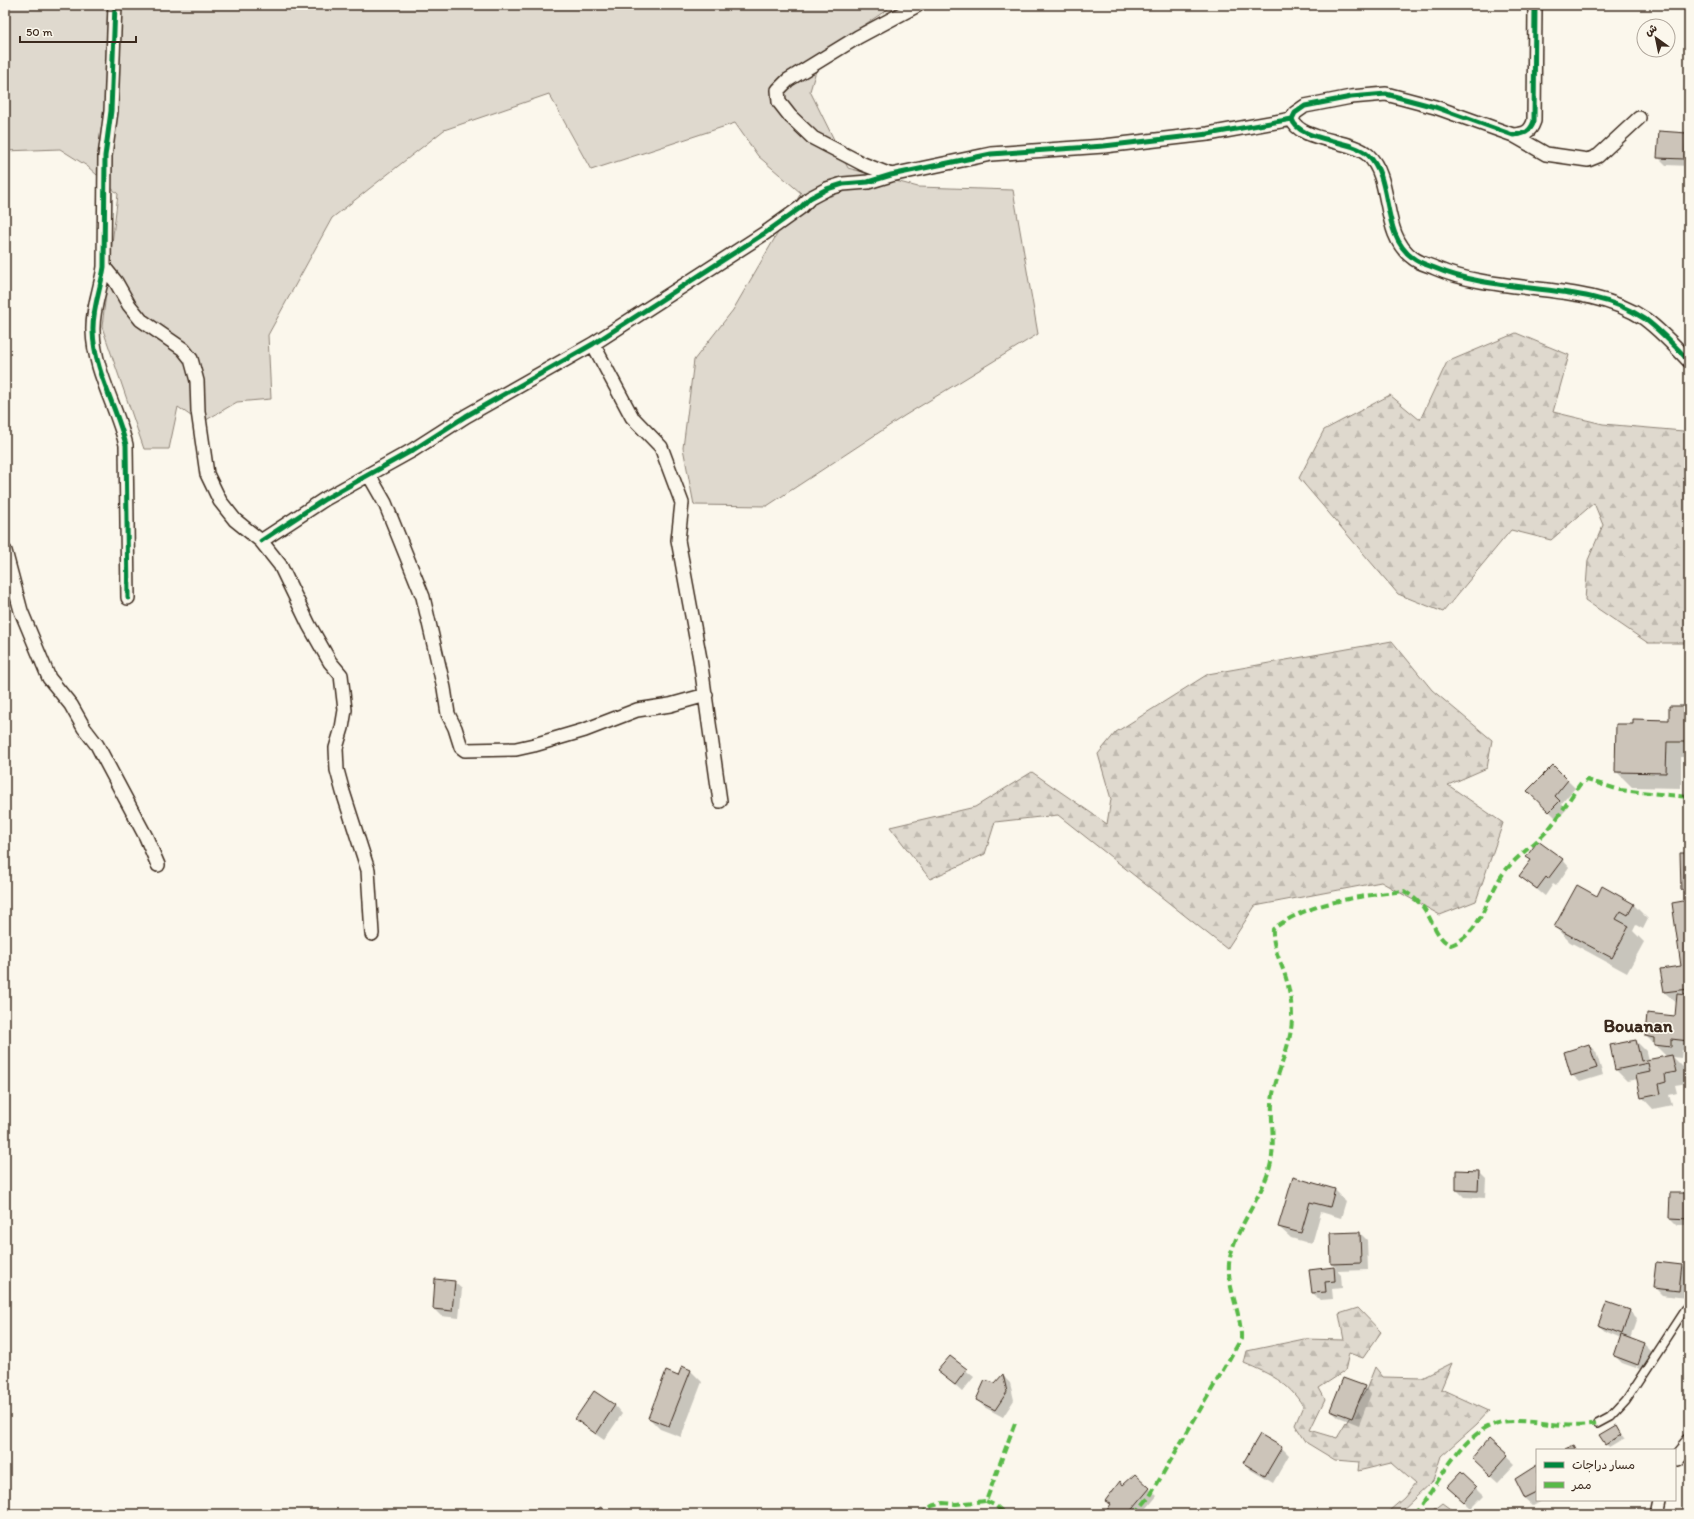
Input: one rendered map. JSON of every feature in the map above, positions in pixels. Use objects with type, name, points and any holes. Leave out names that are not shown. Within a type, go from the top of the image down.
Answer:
[{"type":"street","points":[[115,5],[112,97],[105,156],[104,267],[94,314],[93,341],[97,359],[122,426],[126,445],[128,598]]},
{"type":"street","points":[[892,175],[863,164],[813,138],[790,116],[779,102],[778,90],[794,76],[858,37],[918,5]]},
{"type":"street","points":[[1513,135],[1525,134],[1532,128],[1534,121],[1536,94],[1535,5]]},
{"type":"street","points":[[1639,118],[1598,156],[1588,160],[1546,154],[1513,135],[1435,107],[1386,94],[1351,96],[1306,106],[1295,113],[1292,119],[1295,127],[1306,133],[1359,148],[1370,156],[1379,170],[1393,227],[1398,241],[1413,258],[1445,272],[1470,280],[1550,290],[1594,299],[1619,307],[1644,319],[1667,338],[1689,361]]},
{"type":"street","points":[[261,541],[324,500],[413,450],[466,416],[593,344],[765,233],[800,208],[810,198],[827,189],[843,184],[868,182],[892,175],[991,154],[1104,146],[1200,135],[1292,119]]},
{"type":"street","points":[[104,267],[116,282],[129,305],[141,320],[183,349],[191,359],[197,381],[198,411],[207,474],[220,501],[231,516],[261,541],[280,565],[309,624],[330,662],[340,675],[345,710],[342,728],[336,748],[338,770],[343,792],[368,870],[372,934]]},
{"type":"street","points":[[593,344],[632,417],[661,447],[682,503],[678,540],[706,694],[720,801]]},
{"type":"street","points":[[369,474],[388,509],[423,597],[444,688],[448,714],[455,728],[460,747],[465,750],[516,749],[585,730],[638,710],[670,705],[706,694]]},
{"type":"street","points":[[5,551],[21,611],[50,678],[71,705],[84,728],[97,745],[146,837],[158,865]]},
{"type":"street","points":[[1676,1457],[1689,1441]]},
{"type":"street","points":[[1657,1514],[1660,1501]]},
{"type":"lane","points":[[1596,1424],[1610,1417],[1625,1401],[1689,1303]]},
{"type":"green space","points":[[5,5],[894,5],[821,54],[810,91],[848,168],[918,187],[1013,190],[1038,334],[904,416],[767,506],[694,505],[683,448],[694,360],[733,310],[801,193],[758,156],[735,123],[591,170],[549,94],[444,130],[332,218],[268,335],[271,399],[237,402],[201,423],[178,407],[169,449],[144,449],[102,327],[118,194],[87,166],[60,149],[5,151]]},
{"type":"green space","points":[[1516,333],[1569,355],[1553,412],[1603,424],[1683,431],[1689,438],[1689,643],[1648,643],[1585,600],[1588,560],[1603,525],[1594,503],[1551,540],[1511,530],[1443,612],[1398,594],[1299,478],[1324,430],[1390,395],[1420,420],[1447,362]]},
{"type":"green space","points":[[1392,641],[1432,690],[1492,740],[1487,768],[1448,785],[1503,823],[1476,901],[1440,915],[1381,882],[1255,906],[1227,949],[1058,815],[995,822],[985,854],[930,879],[890,827],[975,807],[1032,772],[1107,824],[1111,799],[1098,754],[1116,732],[1208,674]]},
{"type":"green space","points":[[1358,1308],[1381,1332],[1363,1358],[1349,1353],[1345,1371],[1319,1388],[1325,1399],[1310,1430],[1337,1438],[1366,1390],[1375,1367],[1383,1377],[1422,1378],[1452,1363],[1441,1389],[1489,1411],[1477,1424],[1441,1456],[1433,1481],[1398,1514],[1389,1511],[1404,1498],[1415,1484],[1391,1463],[1358,1471],[1359,1462],[1335,1460],[1307,1443],[1295,1425],[1303,1406],[1297,1398],[1278,1380],[1244,1363],[1247,1351],[1304,1339],[1344,1340],[1339,1314]]},
{"type":"green space","points":[[1443,1503],[1458,1514],[1429,1514]]},
{"type":"building","points":[[1659,131],[1687,133],[1685,159],[1657,158]]},
{"type":"building","points":[[1669,706],[1689,706],[1689,742],[1667,742],[1666,773],[1615,772],[1616,724],[1633,724],[1633,719],[1669,720]]},
{"type":"building","points":[[1553,765],[1568,780],[1555,796],[1560,801],[1549,812],[1527,791]]},
{"type":"building","points":[[1538,841],[1563,859],[1548,879],[1546,877],[1537,889],[1519,876],[1531,860],[1526,857]]},
{"type":"building","points":[[1680,853],[1689,853],[1689,890],[1681,890]]},
{"type":"building","points":[[1577,885],[1597,896],[1602,886],[1634,904],[1628,915],[1621,911],[1616,919],[1629,926],[1612,958],[1554,927]]},
{"type":"building","points":[[1689,900],[1689,989],[1664,992],[1660,969],[1681,966],[1672,903]]},
{"type":"building","points":[[1677,994],[1689,995],[1689,1041],[1671,1039],[1671,1047],[1654,1045],[1654,1038],[1645,1036],[1647,1013],[1675,1016]]},
{"type":"building","points":[[1636,1040],[1641,1061],[1672,1055],[1676,1072],[1665,1074],[1666,1082],[1659,1084],[1661,1094],[1641,1098],[1636,1075],[1650,1072],[1648,1063],[1615,1070],[1610,1045]]},
{"type":"building","points":[[1589,1044],[1597,1068],[1571,1076],[1564,1052]]},
{"type":"building","points":[[1456,1170],[1479,1171],[1478,1191],[1456,1190]]},
{"type":"building","points":[[1293,1177],[1335,1189],[1330,1207],[1310,1202],[1301,1233],[1278,1227]]},
{"type":"building","points":[[1670,1193],[1689,1193],[1689,1219],[1669,1218]]},
{"type":"building","points":[[1360,1232],[1361,1263],[1331,1264],[1330,1233]]},
{"type":"building","points":[[1656,1262],[1682,1265],[1679,1291],[1653,1288]]},
{"type":"building","points":[[1334,1267],[1335,1281],[1325,1282],[1326,1292],[1312,1293],[1309,1270]]},
{"type":"building","points":[[435,1279],[455,1281],[452,1311],[433,1309]]},
{"type":"building","points":[[1607,1302],[1630,1310],[1622,1334],[1598,1325]]},
{"type":"building","points":[[1621,1335],[1645,1344],[1638,1365],[1614,1356]]},
{"type":"building","points":[[950,1356],[967,1369],[955,1385],[937,1371]]},
{"type":"building","points":[[682,1366],[691,1370],[669,1426],[648,1418],[666,1371],[678,1376]]},
{"type":"building","points":[[1003,1374],[1007,1392],[995,1410],[976,1400],[985,1380],[995,1383]]},
{"type":"building","points":[[1343,1378],[1365,1386],[1352,1418],[1330,1410]]},
{"type":"building","points":[[594,1391],[615,1405],[596,1434],[575,1419]]},
{"type":"building","points":[[1616,1425],[1621,1434],[1605,1444],[1599,1435]]},
{"type":"building","points":[[1260,1434],[1282,1447],[1265,1476],[1243,1463]]},
{"type":"building","points":[[1489,1439],[1508,1456],[1490,1476],[1472,1459]]},
{"type":"building","points":[[1574,1446],[1576,1449],[1567,1449]]},
{"type":"building","points":[[1536,1466],[1536,1494],[1525,1499],[1515,1479]]},
{"type":"building","points":[[1461,1472],[1477,1487],[1464,1502],[1447,1487]]},
{"type":"building","points":[[1135,1474],[1150,1488],[1128,1514],[1113,1514],[1107,1510],[1111,1504],[1105,1501],[1120,1481],[1123,1485]]},
{"type":"building","points":[[601,1507],[605,1514],[589,1514]]},
{"type":"marked path","points":[[1135,1514],[1150,1496],[1241,1339],[1241,1330],[1230,1283],[1229,1264],[1235,1241],[1269,1170],[1273,1142],[1273,1094],[1290,1036],[1292,1017],[1290,994],[1286,977],[1275,946],[1273,929],[1302,912],[1319,906],[1353,898],[1404,891],[1423,907],[1438,934],[1442,939],[1451,945],[1462,939],[1470,932],[1477,923],[1505,871],[1547,831],[1581,783],[1587,780],[1620,790],[1689,797]]},
{"type":"marked path","points":[[1415,1514],[1456,1455],[1468,1442],[1482,1431],[1497,1423],[1524,1421],[1576,1426],[1597,1424]]},
{"type":"marked path","points":[[920,1514],[932,1506],[943,1503],[956,1504],[986,1501],[1015,1423]]},
{"type":"marked path","points":[[986,1501],[996,1506],[1005,1514]]},
{"type":"cycle path","points":[[115,5],[111,111],[105,156],[104,267],[95,307],[93,331],[97,360],[126,445],[128,598]]},
{"type":"cycle path","points":[[1535,5],[1534,121],[1531,128],[1526,132],[1513,135],[1435,107],[1386,94],[1351,97],[1305,106],[1295,113],[1292,119],[1296,126],[1304,132],[1350,146],[1368,155],[1376,165],[1381,178],[1391,222],[1396,236],[1403,248],[1415,260],[1460,277],[1570,293],[1597,299],[1622,307],[1645,319],[1668,339],[1689,361]]},
{"type":"cycle path","points":[[261,541],[325,499],[413,450],[466,416],[593,344],[765,233],[800,208],[810,198],[827,189],[843,184],[868,182],[891,175],[991,154],[1104,146],[1208,134],[1292,119]]},
{"type":"district","name":"Bouanan","points":[[1638,1026]]}]
